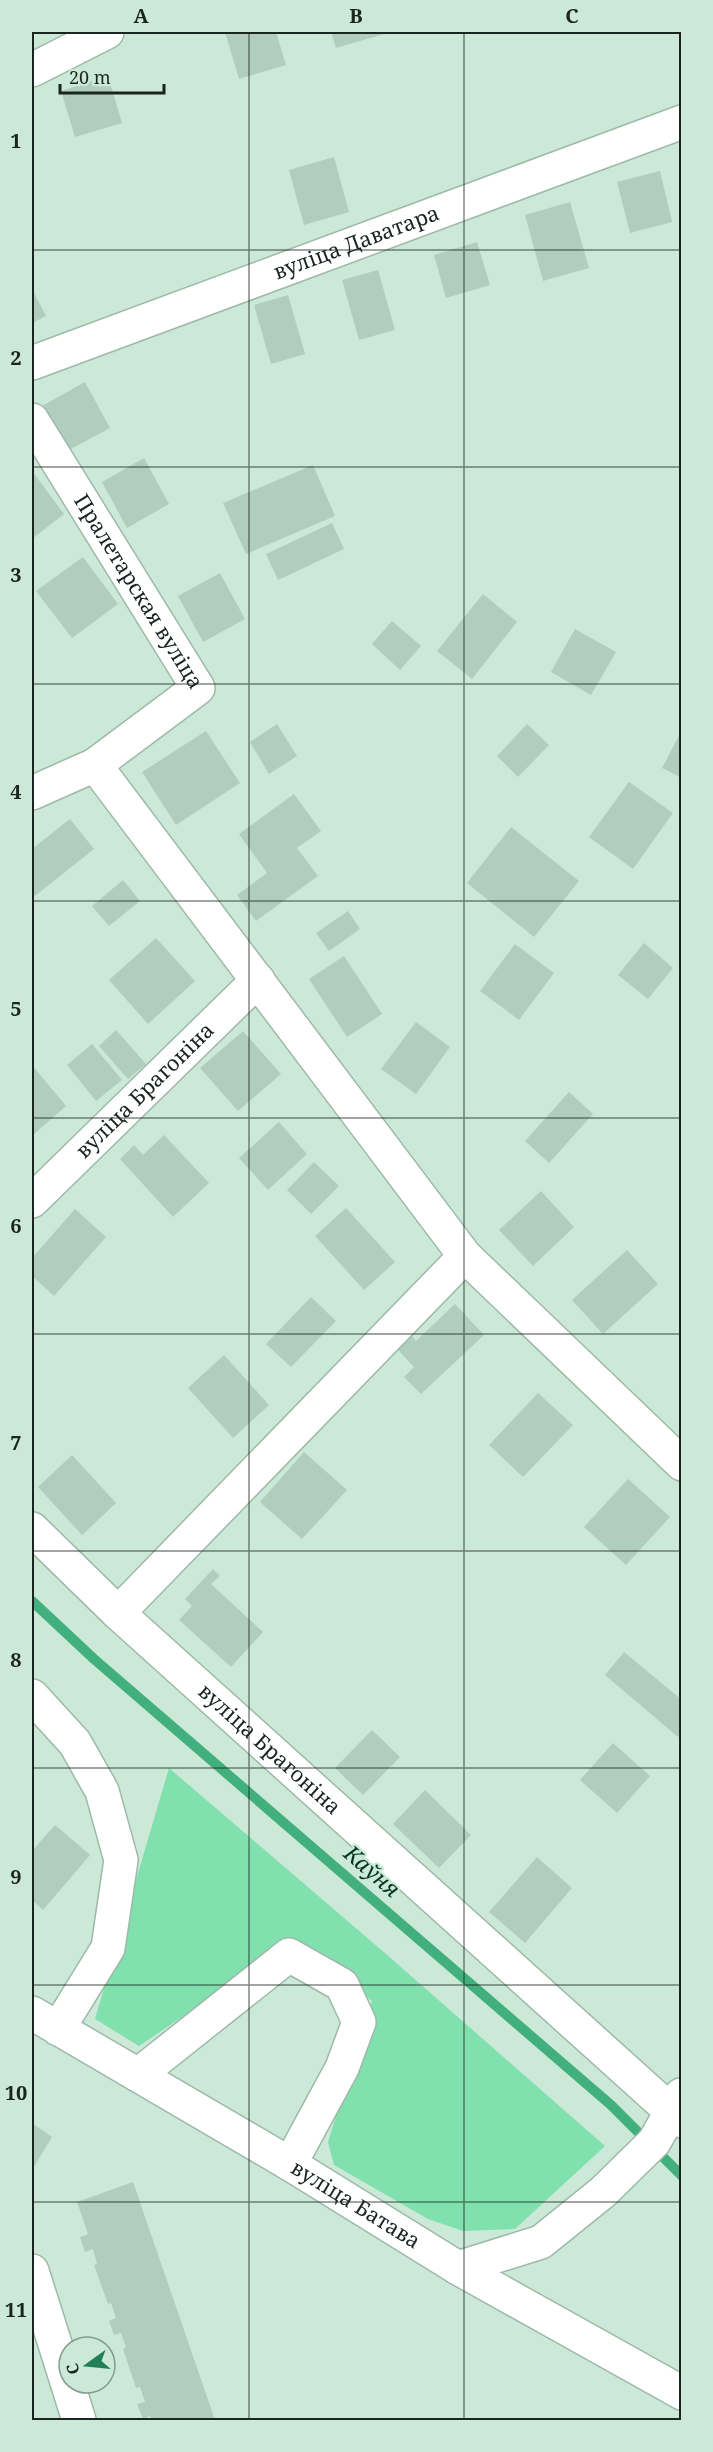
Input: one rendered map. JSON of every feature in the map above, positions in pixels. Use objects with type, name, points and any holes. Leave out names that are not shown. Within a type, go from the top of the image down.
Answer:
[{"type":"street","points":[[32,70],[107,32]]},
{"type":"street","name":"вуліца Даватара","points":[[32,363],[681,122]]},
{"type":"street","name":"Пралетарская вуліца","points":[[32,420],[198,688],[95,765],[32,792]]},
{"type":"street","points":[[95,765],[465,1256],[681,1464]]},
{"type":"street","name":"вуліца Брагоніна","points":[[32,1201],[258,980]]},
{"type":"street","points":[[118,1613],[465,1256]]},
{"type":"street","name":"вуліца Брагоніна","points":[[32,1529],[118,1613],[678,2109]]},
{"type":"street","points":[[32,1696],[75,1743],[102,1791],[121,1860],[108,1948],[45,2021]]},
{"type":"street","points":[[138,2075],[289,1955],[342,1985],[359,2022],[342,2068],[290,2164]]},
{"type":"street","name":"вуліца Батава","points":[[45,2021],[290,2164],[458,2268],[681,2393]]},
{"type":"street","points":[[458,2268],[541,2242],[603,2192],[654,2142],[678,2109]]},
{"type":"street","points":[[32,2271],[79,2421]]},
{"type":"green space","points":[[169,1768],[605,2146],[515,2229],[463,2231],[428,2219],[334,2165],[328,2142],[372,2001],[289,1945],[139,2046],[95,2019]]},
{"type":"building","points":[[225,32],[276,32],[286,65],[239,79]]},
{"type":"building","points":[[331,32],[383,32],[384,34],[336,48]]},
{"type":"building","points":[[108,76],[122,123],[75,137],[61,91]]},
{"type":"building","points":[[334,157],[349,212],[304,225],[289,170]]},
{"type":"building","points":[[660,171],[672,222],[630,233],[617,182]]},
{"type":"building","points":[[570,202],[589,268],[543,281],[525,215]]},
{"type":"building","points":[[477,242],[490,285],[446,298],[434,255]]},
{"type":"building","points":[[378,270],[395,330],[359,340],[342,280]]},
{"type":"building","points":[[32,289],[46,316],[32,323]]},
{"type":"building","points":[[288,295],[305,354],[271,364],[254,305]]},
{"type":"building","points":[[85,382],[110,428],[67,451],[42,406]]},
{"type":"building","points":[[144,458],[169,504],[127,528],[102,482]]},
{"type":"building","points":[[313,465],[335,516],[246,554],[223,503]]},
{"type":"building","points":[[32,471],[64,514],[32,539]]},
{"type":"building","points":[[332,523],[344,549],[278,580],[266,554]]},
{"type":"building","points":[[83,557],[118,604],[72,638],[36,591]]},
{"type":"building","points":[[220,573],[245,619],[203,642],[178,596]]},
{"type":"building","points":[[483,594],[517,622],[472,679],[437,651]]},
{"type":"building","points":[[392,621],[421,646],[400,670],[372,644]]},
{"type":"building","points":[[575,629],[616,652],[591,695],[551,672]]},
{"type":"building","points":[[277,724],[297,756],[269,774],[250,742]]},
{"type":"building","points":[[527,724],[549,745],[518,777],[497,756]]},
{"type":"building","points":[[682,730],[682,778],[662,768]]},
{"type":"building","points":[[206,731],[240,783],[176,825],[142,772]]},
{"type":"building","points":[[629,782],[673,813],[633,869],[589,837]]},
{"type":"building","points":[[294,794],[321,831],[297,848],[318,876],[256,921],[237,895],[267,873],[239,834]]},
{"type":"building","points":[[70,819],[94,849],[35,896],[32,891],[32,849]]},
{"type":"building","points":[[511,827],[579,881],[534,937],[467,883]]},
{"type":"building","points":[[123,880],[140,901],[109,926],[92,906]]},
{"type":"building","points":[[348,911],[360,929],[329,951],[316,933]]},
{"type":"building","points":[[156,938],[195,981],[148,1024],[109,980]]},
{"type":"building","points":[[644,943],[673,968],[648,999],[618,975]]},
{"type":"building","points":[[515,944],[554,973],[519,1020],[480,991]]},
{"type":"building","points":[[344,956],[382,1014],[347,1037],[309,979]]},
{"type":"building","points":[[416,1022],[450,1047],[416,1094],[381,1069]]},
{"type":"building","points":[[116,1030],[146,1064],[128,1079],[99,1046]]},
{"type":"building","points":[[243,1031],[281,1074],[238,1111],[200,1068]]},
{"type":"building","points":[[92,1044],[122,1080],[96,1101],[67,1065]]},
{"type":"building","points":[[32,1065],[66,1106],[32,1136]]},
{"type":"building","points":[[569,1092],[593,1114],[549,1163],[525,1141]]},
{"type":"building","points":[[279,1122],[307,1154],[268,1190],[239,1158]]},
{"type":"building","points":[[164,1135],[209,1183],[173,1217],[120,1159],[134,1145],[143,1155]]},
{"type":"building","points":[[314,1162],[339,1186],[311,1214],[287,1190]]},
{"type":"building","points":[[541,1191],[574,1227],[533,1266],[499,1230]]},
{"type":"building","points":[[346,1208],[395,1262],[364,1290],[315,1236]]},
{"type":"building","points":[[75,1209],[106,1237],[54,1296],[32,1276],[32,1258]]},
{"type":"building","points":[[627,1250],[658,1284],[603,1334],[572,1300]]},
{"type":"building","points":[[311,1297],[336,1321],[291,1367],[266,1344]]},
{"type":"building","points":[[455,1304],[484,1335],[421,1394],[404,1377],[414,1367],[398,1350],[412,1336],[416,1341]]},
{"type":"building","points":[[224,1355],[269,1405],[233,1438],[188,1388]]},
{"type":"building","points":[[538,1393],[573,1425],[523,1477],[489,1445]]},
{"type":"building","points":[[304,1452],[347,1490],[302,1539],[260,1502]]},
{"type":"building","points":[[72,1455],[116,1503],[82,1535],[38,1487]]},
{"type":"building","points":[[628,1479],[670,1517],[626,1565],[584,1527]]},
{"type":"building","points":[[213,1569],[220,1576],[211,1584],[263,1632],[231,1667],[179,1620],[192,1606],[185,1599]]},
{"type":"building","points":[[624,1652],[682,1700],[682,1733],[678,1737],[605,1675]]},
{"type":"building","points":[[372,1730],[400,1757],[363,1795],[335,1768]]},
{"type":"building","points":[[613,1743],[650,1776],[617,1813],[580,1780]]},
{"type":"building","points":[[425,1790],[471,1835],[439,1868],[393,1824]]},
{"type":"building","points":[[55,1825],[90,1855],[43,1910],[32,1900],[32,1851]]},
{"type":"building","points":[[537,1857],[572,1888],[525,1943],[489,1912]]},
{"type":"building","points":[[32,2123],[52,2137],[32,2170]]},
{"type":"building","points":[[133,2182],[215,2420],[152,2420],[150,2416],[143,2419],[137,2404],[145,2402],[140,2387],[136,2388],[123,2349],[126,2347],[121,2333],[114,2335],[109,2321],[116,2318],[111,2303],[108,2304],[94,2265],[97,2264],[93,2249],[85,2252],[80,2237],[88,2234],[77,2202]]},
{"type":"waterway","name":"Каўня","points":[[32,1601],[94,1659],[611,2105],[682,2176]]}]
